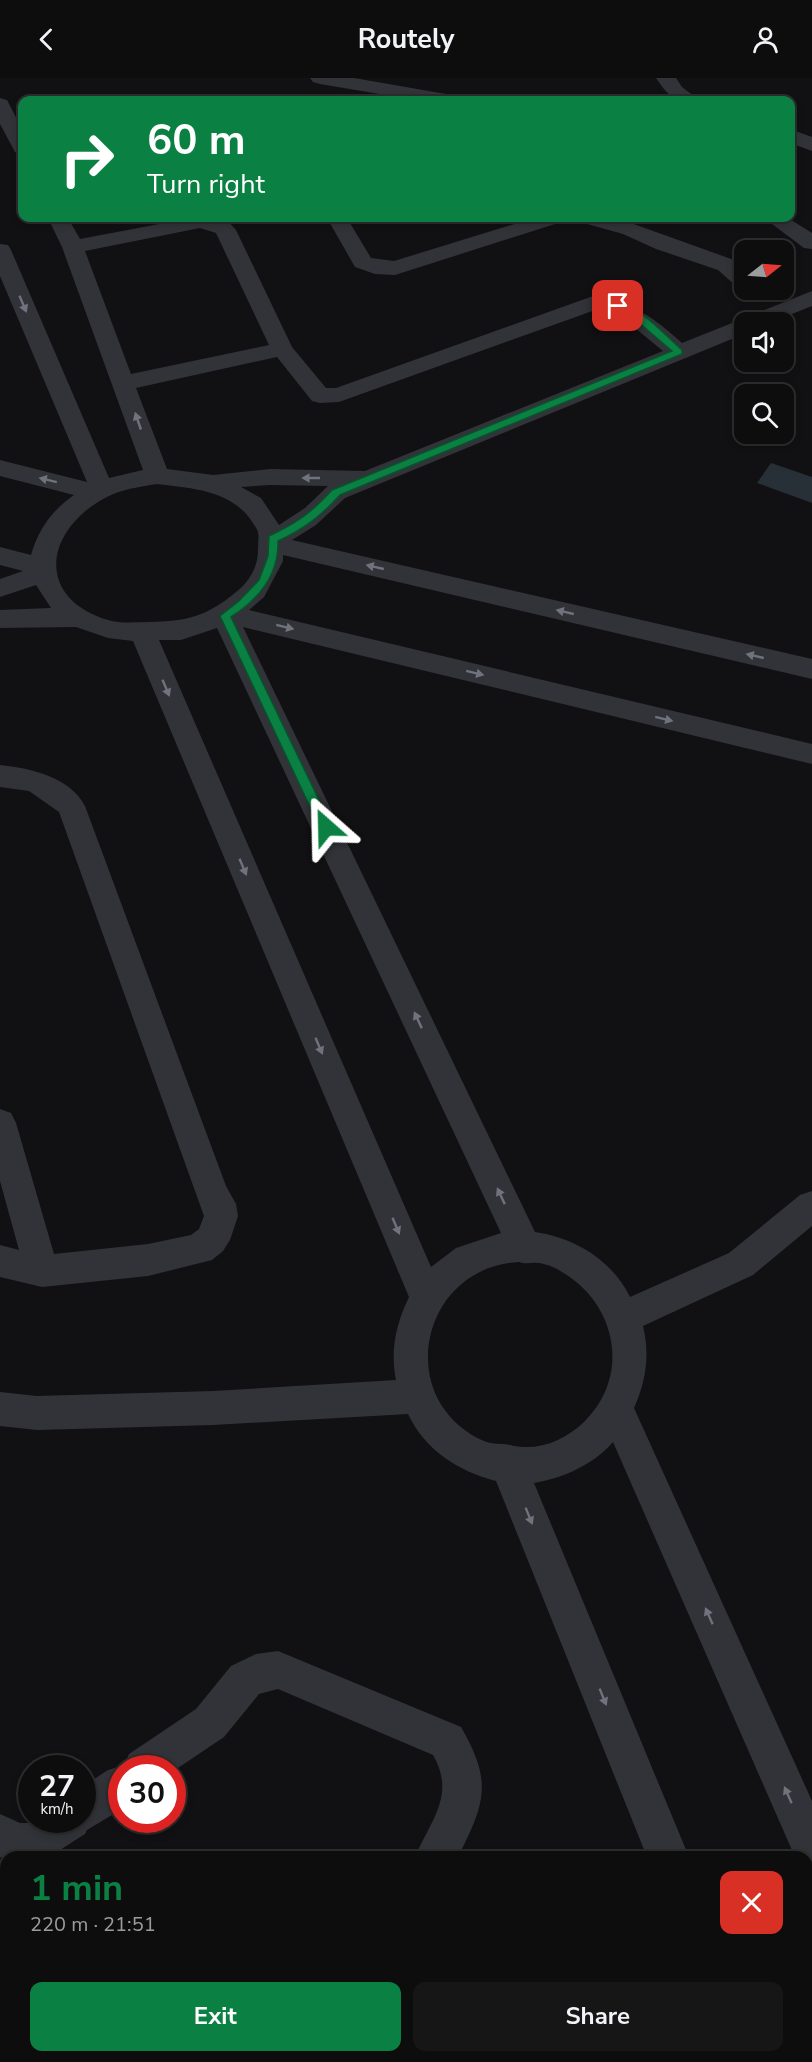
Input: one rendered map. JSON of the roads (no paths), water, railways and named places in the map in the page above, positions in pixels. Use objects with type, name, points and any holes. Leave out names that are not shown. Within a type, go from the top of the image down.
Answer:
[{"type":"street","points":[[320,78],[422,96]]},
{"type":"street","points":[[391,91],[427,78]]},
{"type":"street","points":[[666,78],[675,91],[683,96]]},
{"type":"street","points":[[0,104],[18,140]]},
{"type":"street","points":[[795,137],[812,145]]},
{"type":"street","points":[[60,222],[73,247],[158,476]]},
{"type":"street","points":[[73,247],[200,222],[219,225],[228,236],[282,349],[320,396],[331,397],[596,302],[618,306],[635,314],[678,352]]},
{"type":"street","points":[[339,222],[363,262],[385,268],[395,268],[538,222]]},
{"type":"street","points":[[609,222],[726,265],[734,272]]},
{"type":"street","points":[[782,222],[812,243]]},
{"type":"street","points":[[0,250],[99,490]]},
{"type":"street","points":[[765,300],[779,312],[812,298]]},
{"type":"street","points":[[273,541],[316,514],[336,492],[734,330]]},
{"type":"street","points":[[125,383],[282,349]]},
{"type":"street","points":[[0,468],[99,490]]},
{"type":"street","points":[[0,619],[82,618],[121,632],[143,634],[186,630],[227,615],[249,599],[264,582],[273,556],[273,541],[268,525],[253,506],[232,491],[197,478],[158,476],[120,483],[99,490],[66,512],[55,525],[44,553],[44,570],[49,586],[57,598],[82,618]]},
{"type":"street","points":[[215,483],[261,477],[369,478]]},
{"type":"street","points":[[273,541],[812,669]]},
{"type":"street","points":[[0,556],[44,570]]},
{"type":"street","points":[[0,588],[44,570]]},
{"type":"street","points":[[227,615],[812,754]]},
{"type":"street","points":[[227,615],[526,1249]]},
{"type":"street","points":[[143,634],[425,1294]]},
{"type":"street","points":[[0,776],[30,780],[46,786],[71,807],[212,1194],[219,1204],[221,1216],[218,1229],[211,1240],[200,1249],[148,1260],[42,1271],[0,1262]]},
{"type":"street","points":[[0,1123],[42,1271]]},
{"type":"street","points":[[623,1318],[664,1297],[741,1264],[812,1206]]},
{"type":"street","points":[[503,1249],[526,1249],[551,1254],[574,1264],[594,1278],[611,1296],[623,1318],[631,1341],[633,1366],[628,1390],[618,1412],[597,1437],[583,1448],[560,1458],[534,1464],[507,1462],[479,1455],[454,1440],[432,1420],[418,1396],[409,1370],[407,1343],[413,1317],[425,1294],[450,1270],[480,1254],[503,1249]]},
{"type":"street","points":[[0,1409],[37,1413],[213,1408],[418,1396]]},
{"type":"street","points":[[618,1412],[812,1848]]},
{"type":"street","points":[[507,1462],[666,1851]]},
{"type":"street","points":[[162,1755],[210,1723],[245,1680],[256,1673],[278,1670],[447,1741],[458,1757],[464,1777],[464,1796],[439,1851]]},
{"type":"street","points":[[0,1834],[11,1842],[25,1845],[35,1843],[51,1833]]}]
